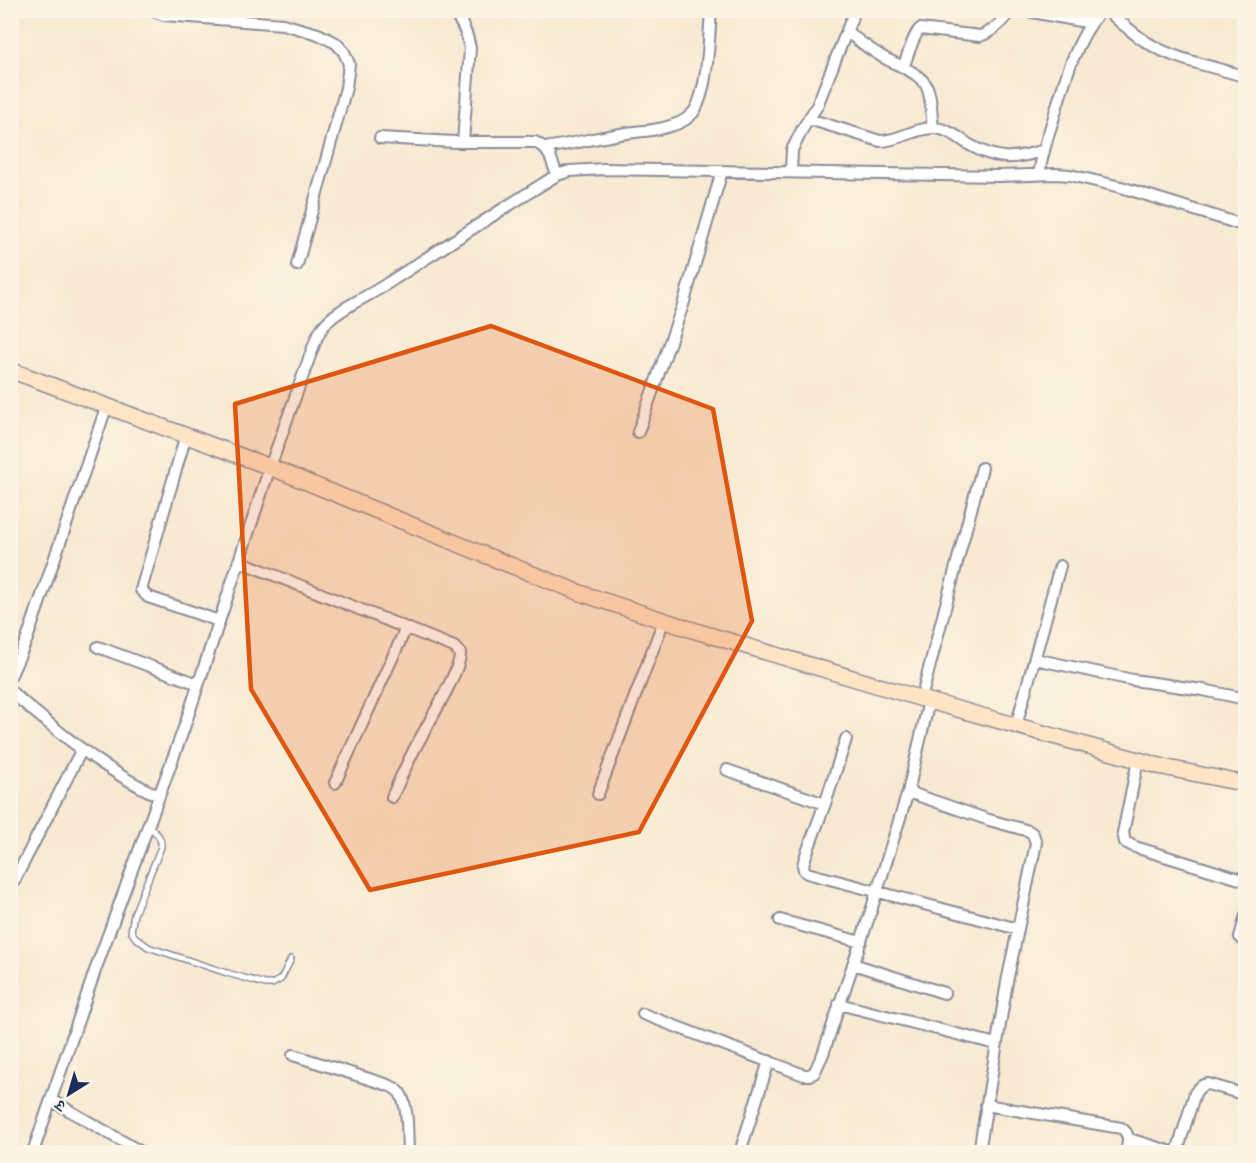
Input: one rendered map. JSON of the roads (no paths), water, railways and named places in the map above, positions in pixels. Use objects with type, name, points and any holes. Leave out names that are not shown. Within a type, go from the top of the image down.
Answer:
[{"type":"main road","points":[[10,370],[270,467],[583,594],[925,700],[1163,767],[1245,784]]},
{"type":"street","points":[[150,10],[164,15],[283,24],[318,34],[336,43],[344,52],[349,64],[346,88],[297,265]]},
{"type":"street","points":[[453,10],[466,31],[470,49],[463,142]]},
{"type":"street","points":[[545,148],[662,128],[691,116],[701,95],[704,80],[711,10]]},
{"type":"street","points":[[791,170],[791,155],[826,87],[855,10]]},
{"type":"street","points":[[903,67],[916,33],[920,29],[980,36],[999,25],[1011,10]]},
{"type":"street","points":[[1022,10],[1090,23]]},
{"type":"street","points":[[1040,170],[1067,73],[1090,23],[1101,10]]},
{"type":"street","points":[[1107,10],[1132,32],[1163,50],[1245,77]]},
{"type":"street","points":[[847,32],[880,56],[918,77],[927,86],[933,128]]},
{"type":"street","points":[[809,119],[880,141],[933,128],[943,130],[980,150],[1004,157],[1017,158],[1044,150]]},
{"type":"street","points":[[380,138],[463,142],[535,142],[545,148],[557,175]]},
{"type":"street","points":[[33,1152],[198,684],[270,467],[315,342],[321,328],[328,320],[487,218],[557,175],[570,171],[604,169],[791,170],[999,176],[1040,170],[1120,187],[1245,226]]},
{"type":"street","points":[[638,432],[683,305],[722,171]]},
{"type":"street","points":[[10,677],[27,639],[107,405]]},
{"type":"street","points":[[186,435],[141,590],[148,597],[219,621]]},
{"type":"street","points":[[644,1014],[804,1075],[809,1076],[814,1073],[823,1054],[861,942],[908,792],[925,700],[982,468]]},
{"type":"street","points":[[239,561],[454,647],[460,653],[461,658],[392,797]]},
{"type":"street","points":[[1016,726],[1060,566]]},
{"type":"street","points":[[598,794],[664,620]]},
{"type":"street","points":[[335,783],[406,628]]},
{"type":"street","points":[[98,647],[198,684]]},
{"type":"street","points":[[1035,658],[1133,680],[1203,690],[1245,699]]},
{"type":"street","points":[[10,691],[82,749],[130,781],[159,796]]},
{"type":"street","points":[[846,739],[806,855],[804,870],[810,875],[1018,929]]},
{"type":"street","points":[[10,889],[82,749]]},
{"type":"street","points":[[1138,760],[1123,834],[1125,842],[1245,881]]},
{"type":"street","points":[[727,770],[825,804]]},
{"type":"street","points":[[908,792],[989,820],[1029,831],[1033,834],[1036,843],[996,1044],[979,1152]]},
{"type":"street","points":[[1245,915],[1240,937],[1245,943]]},
{"type":"street","points":[[780,920],[861,942]]},
{"type":"street","points":[[853,964],[944,993]]},
{"type":"street","points":[[840,1004],[996,1044]]},
{"type":"street","points":[[293,1054],[397,1090],[401,1094],[405,1109],[408,1152]]},
{"type":"street","points":[[740,1152],[769,1061]]},
{"type":"street","points":[[1177,1152],[1198,1088],[1209,1084],[1245,1095]]},
{"type":"street","points":[[51,1100],[141,1152]]},
{"type":"street","points":[[986,1105],[1115,1126],[1126,1131],[1129,1139],[1126,1152]]},
{"type":"street","points":[[1129,1139],[1172,1152]]},
{"type":"lane","points":[[148,826],[159,835],[162,841],[134,914],[132,931],[135,937],[148,947],[265,984],[272,984],[281,979],[291,959]]}]
